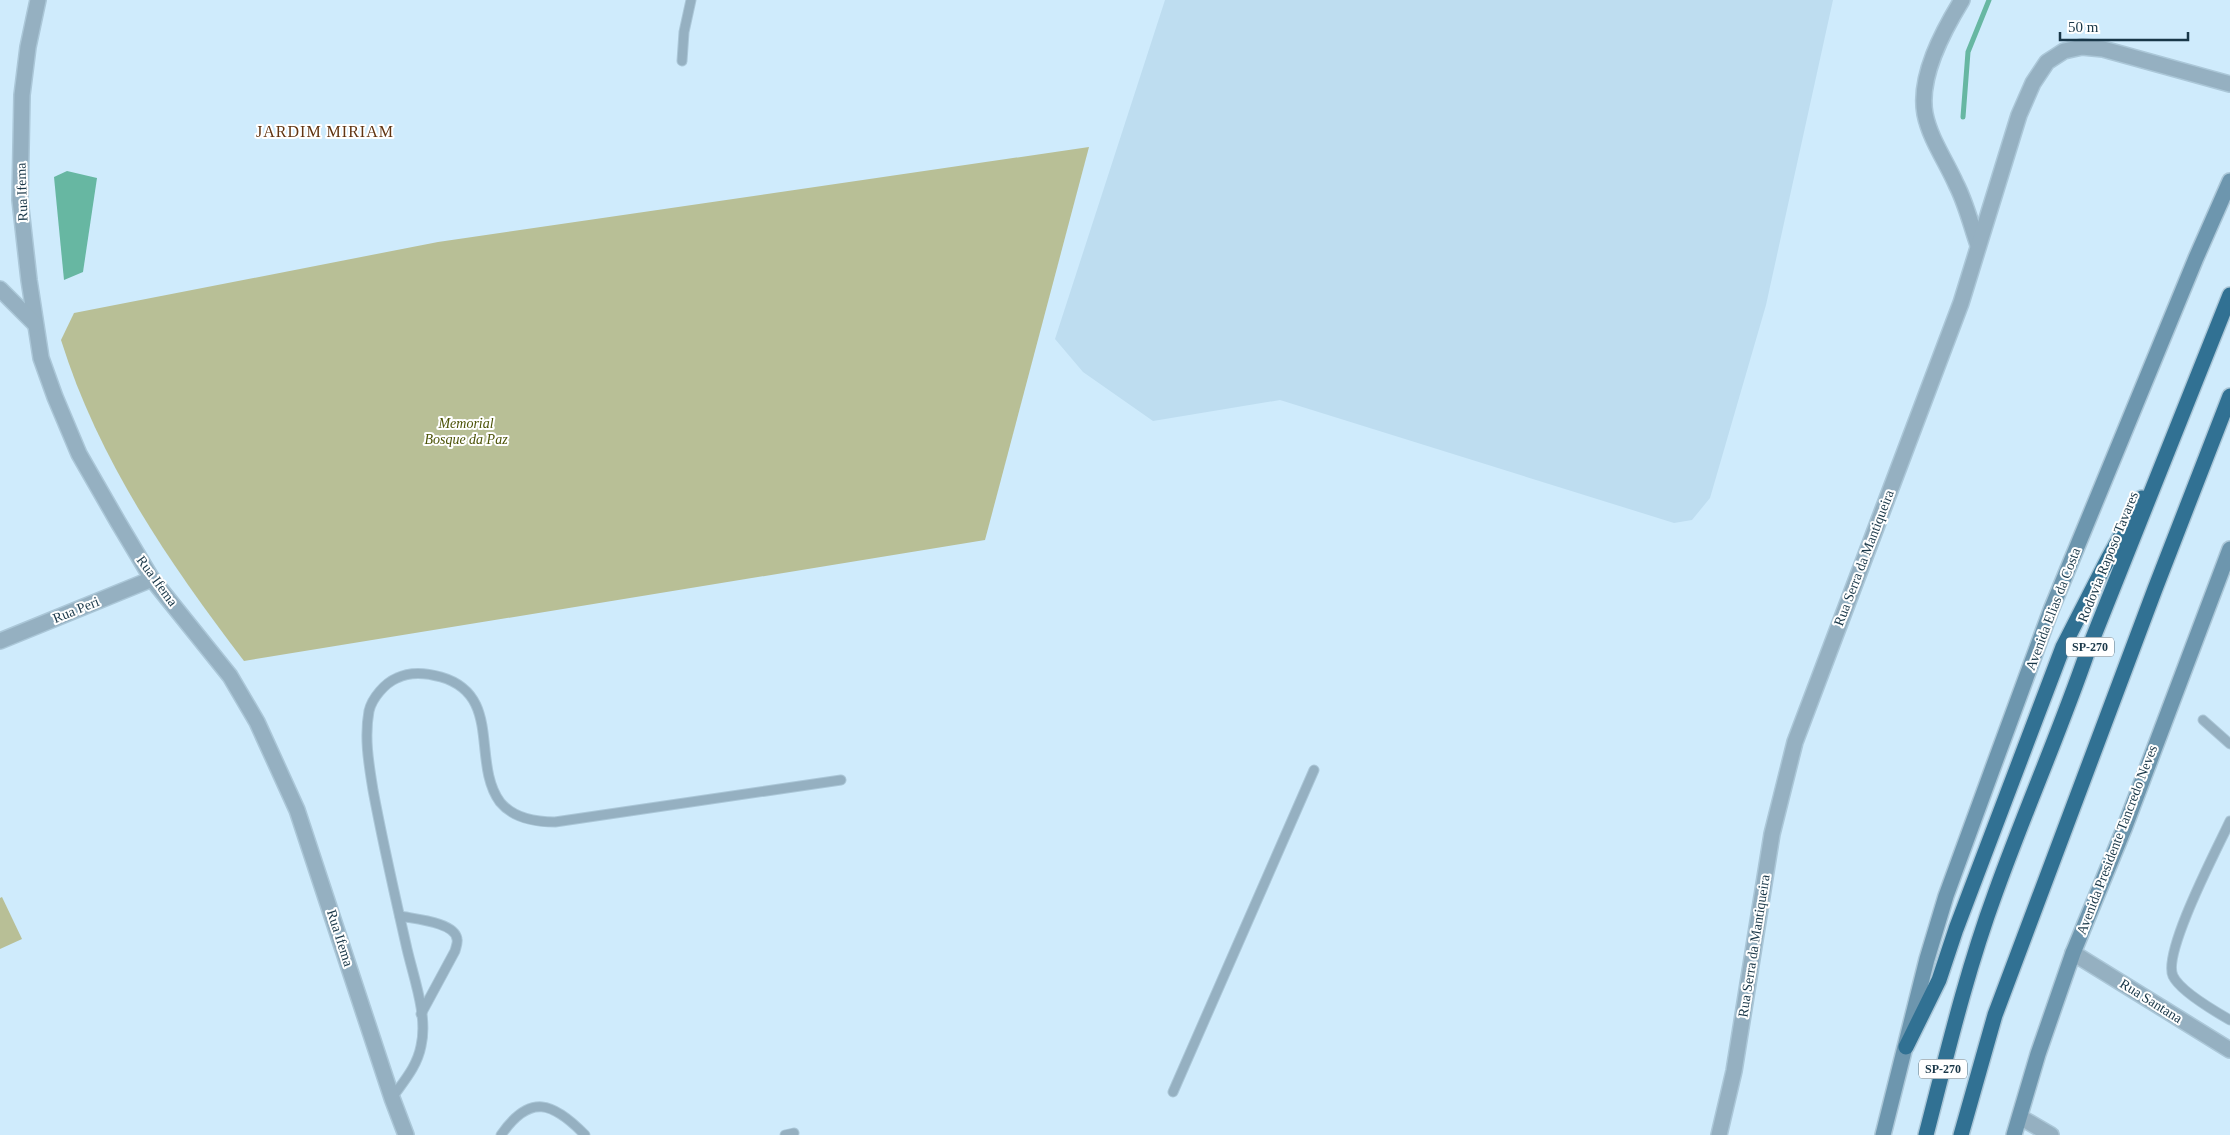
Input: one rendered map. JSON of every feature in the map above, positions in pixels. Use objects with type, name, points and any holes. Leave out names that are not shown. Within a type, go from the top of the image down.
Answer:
[{"type":"highway","name":"Rodovia Raposo Tavares","points":[[1926,1135],[1959,1003],[1995,894],[2068,708],[2087,653],[2230,295]]},
{"type":"highway","name":"SP-270","points":[[1960,1135],[1995,1016],[2155,589],[2230,396]]},
{"type":"highway","points":[[1906,1047],[1940,980],[1956,930],[2062,647],[2169,449]]},
{"type":"main road","name":"Avenida Elias da Costa","points":[[1883,1135],[1927,959],[1946,896],[2051,610],[2196,258],[2230,181]]},
{"type":"main road","name":"Avenida Presidente Tancredo Neves","points":[[2014,1135],[2038,1054],[2073,953],[2124,829],[2230,549]]},
{"type":"street","name":"Rua Ifema","points":[[38,0],[28,47],[22,95],[20,200],[36,324],[42,358],[52,389],[79,454],[152,579],[230,676],[257,722],[297,810],[392,1098],[406,1135]]},
{"type":"street","points":[[1962,0],[1936,46],[1926,83],[1925,113],[1933,139],[1957,185],[1978,245]]},
{"type":"street","name":"Rua Serra da Mantiqueira","points":[[1719,1135],[1734,1071],[1772,834],[1795,742],[1961,303],[2019,115],[2033,83],[2047,62],[2064,51],[2082,47],[2103,49],[2230,84]]},
{"type":"street","points":[[0,289],[36,324]]},
{"type":"street","name":"Rua Peri","points":[[0,640],[152,579]]},
{"type":"street","name":"Rua Santana","points":[[2073,953],[2230,1050]]},
{"type":"street","points":[[2020,1117],[2051,1135]]},
{"type":"lane","points":[[682,61],[684,32],[691,0]]},
{"type":"lane","points":[[392,1098],[417,1062],[422,1044],[421,1014],[385,851],[368,763],[367,733],[369,709],[381,689],[397,678],[415,673],[433,674],[456,682],[469,694],[480,713],[490,783],[501,802],[514,814],[538,822],[555,822],[841,780]]},
{"type":"lane","points":[[2204,720],[2230,744]]},
{"type":"lane","points":[[1173,1092],[1314,770]]},
{"type":"lane","points":[[2230,821],[2180,930],[2172,960],[2172,970],[2173,977],[2182,987],[2230,1020]]},
{"type":"lane","points":[[400,916],[444,925],[454,931],[458,940],[455,951],[421,1014]]},
{"type":"lane","points":[[501,1135],[518,1114],[534,1107],[549,1108],[558,1112],[585,1135]]},
{"type":"shaded area","points":[[1165,0],[1833,0],[1766,305],[1710,498],[1692,520],[1674,523],[1280,400],[1153,421],[1083,372],[1055,339]]},
{"type":"shaded area","points":[[67,171],[97,178],[83,272],[64,280],[54,177]]},
{"type":"green space","name":"Memorial Bosque da Paz","points":[[1089,147],[985,540],[244,661],[163,548],[115,468],[76,384],[61,340],[74,313],[438,242]]},
{"type":"green space","points":[[2,897],[22,939],[0,949],[0,898]]},
{"type":"waterway","points":[[1963,117],[1968,52],[1989,0]]},
{"type":"district","name":"JARDIM MIRIAM","points":[[325,131]]}]
